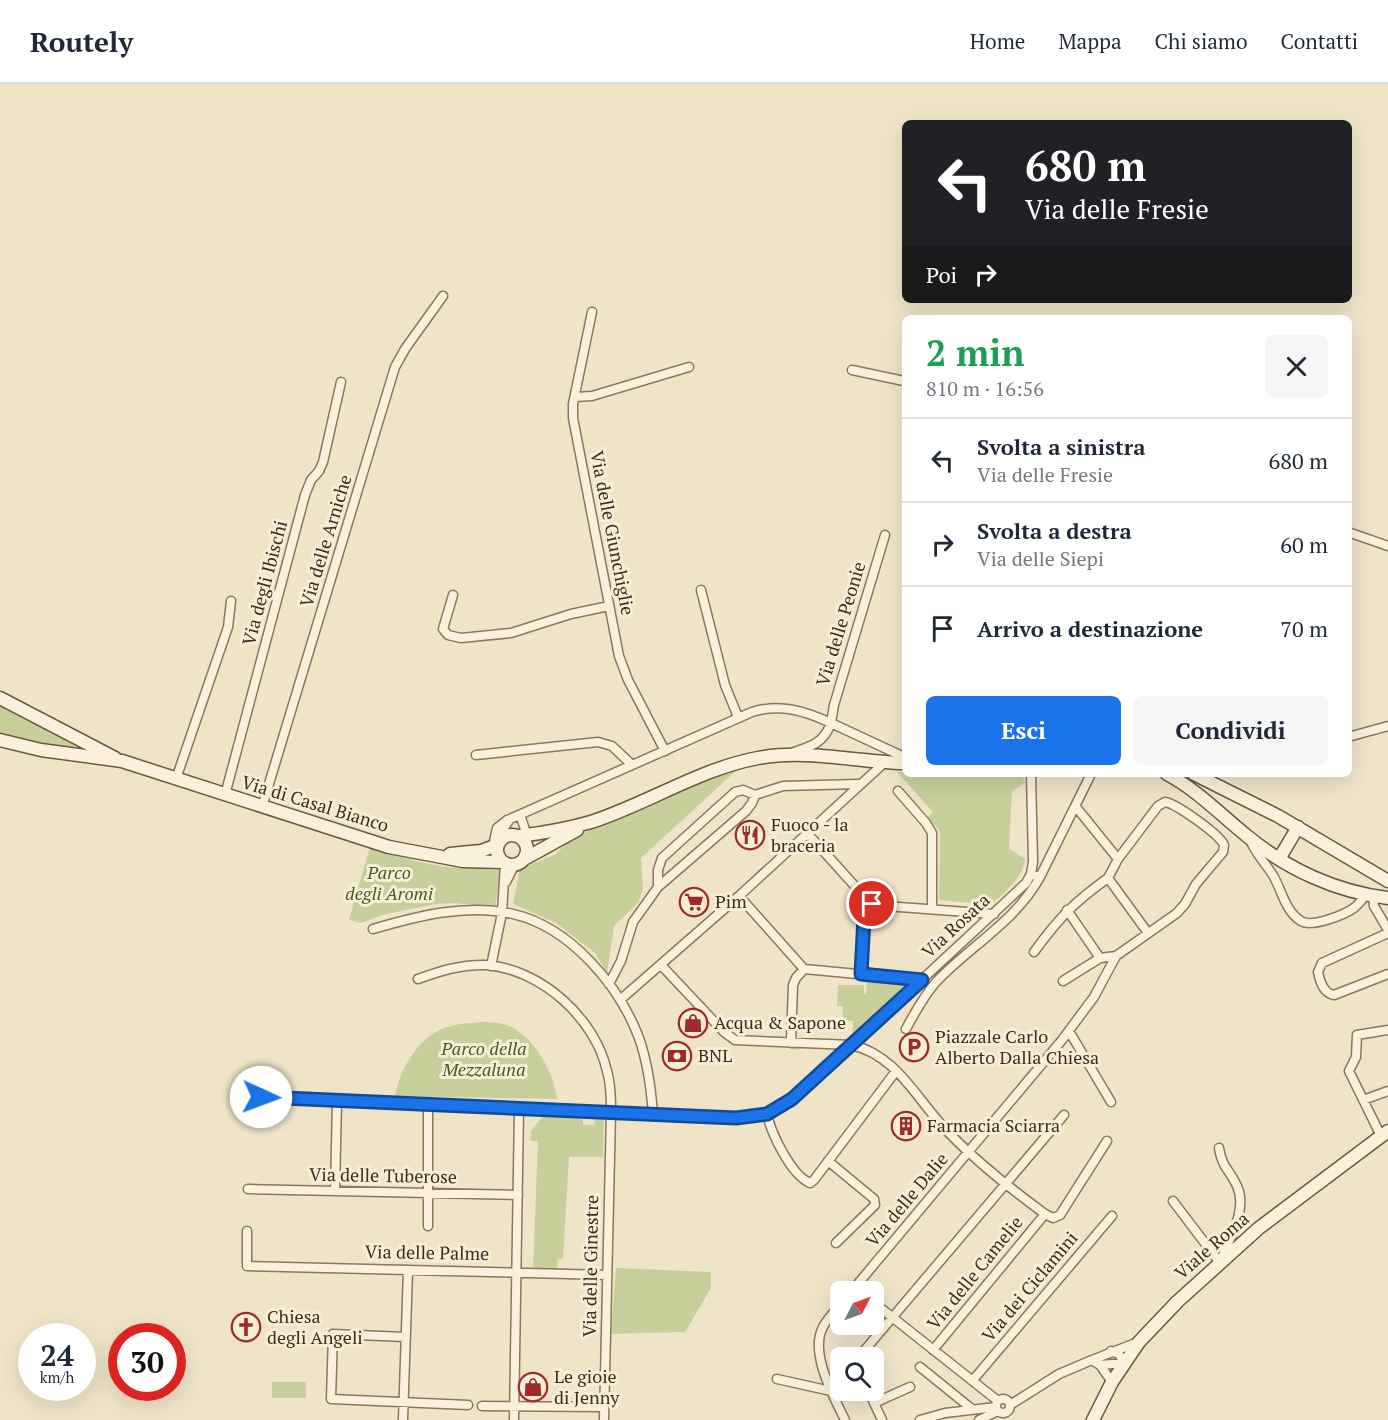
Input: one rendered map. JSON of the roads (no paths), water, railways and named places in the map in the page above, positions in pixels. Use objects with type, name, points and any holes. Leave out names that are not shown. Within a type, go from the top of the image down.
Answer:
[{"type":"main road","name":"Via di Casal Bianco","points":[[0,698],[122,761],[176,779],[383,845],[470,862],[507,864]]},
{"type":"main road","name":"Via di Casal Bianco","points":[[0,740],[41,750],[122,761]]},
{"type":"main road","points":[[497,843],[496,852],[507,864],[525,858],[591,822],[727,767],[757,758],[783,755],[902,763]]},
{"type":"main road","points":[[1172,777],[1196,792],[1250,838],[1279,859],[1310,876],[1371,899],[1388,898]]},
{"type":"main road","points":[[1200,777],[1298,827],[1388,880]]},
{"type":"main road","points":[[437,856],[481,850],[510,835],[523,836],[591,822]]},
{"type":"main road","points":[[1279,859],[1298,827]]},
{"type":"main road","points":[[523,836],[527,846],[525,858]]},
{"type":"main road","name":"Viale Roma","points":[[1093,1420],[1112,1382],[1139,1342],[1184,1295],[1259,1228],[1385,1133]]},
{"type":"street","name":"Via delle Arniche","points":[[262,807],[396,365],[443,296]]},
{"type":"street","name":"Via delle Giunchiglie","points":[[592,312],[573,417],[609,606],[624,671],[665,751]]},
{"type":"street","points":[[575,397],[592,396],[688,367]]},
{"type":"street","points":[[852,370],[902,381]]},
{"type":"street","name":"Via degli Ibischi","points":[[225,795],[305,495],[311,480],[323,462],[341,382]]},
{"type":"street","points":[[1352,533],[1388,546]]},
{"type":"street","name":"Via delle Peonie","points":[[831,723],[834,705],[885,535]]},
{"type":"street","points":[[701,590],[725,685],[738,717]]},
{"type":"street","points":[[453,595],[443,629],[448,635],[458,638],[515,632],[571,614],[609,606]]},
{"type":"street","points":[[176,779],[228,627],[231,601]]},
{"type":"street","points":[[497,843],[510,819],[757,710],[786,708],[811,714],[902,756]]},
{"type":"street","points":[[783,755],[818,743],[825,737],[831,723]]},
{"type":"street","points":[[1352,736],[1388,726]]},
{"type":"street","points":[[476,755],[598,742],[612,746],[631,764]]},
{"type":"street","points":[[856,759],[865,769],[858,784]]},
{"type":"street","points":[[620,1000],[739,896],[858,784],[884,763]]},
{"type":"street","points":[[1031,777],[1033,848],[1030,874],[1040,877]]},
{"type":"street","name":"Via Rosata","points":[[906,1029],[935,984],[1008,919],[1028,896],[1040,877],[1090,777]]},
{"type":"street","points":[[1214,777],[1223,788]]},
{"type":"street","points":[[658,887],[658,866],[665,854],[731,794],[743,790],[755,795],[783,786],[858,784]]},
{"type":"street","points":[[898,791],[932,833],[932,909]]},
{"type":"street","points":[[609,984],[621,961],[633,922],[658,887],[746,811],[755,795]]},
{"type":"street","points":[[1034,952],[1066,910],[1107,878],[1118,859],[1158,806],[1166,802],[1175,805],[1222,840],[1223,852],[1196,884],[1182,908],[1172,917],[1116,956],[1100,958],[1063,981]]},
{"type":"street","points":[[1076,807],[1118,859]]},
{"type":"street","points":[[520,815],[523,836]]},
{"type":"street","points":[[807,833],[872,904],[994,914]]},
{"type":"street","points":[[1250,838],[1253,847],[1277,882],[1287,905],[1301,922],[1310,924],[1326,920],[1371,899]]},
{"type":"street","points":[[491,966],[502,913],[507,864]]},
{"type":"street","name":"Via Rosata","points":[[261,1097],[743,1118],[767,1114],[792,1099],[994,914],[1023,886],[1030,874]]},
{"type":"street","points":[[1107,878],[1148,933]]},
{"type":"street","points":[[739,896],[804,969],[922,980]]},
{"type":"street","points":[[1354,908],[1371,899]]},
{"type":"street","points":[[1371,899],[1388,932],[1322,963],[1318,972],[1324,989],[1334,995],[1388,974]]},
{"type":"street","points":[[861,974],[864,918],[872,904]]},
{"type":"street","points":[[1066,910],[1100,958]]},
{"type":"street","points":[[373,929],[415,917],[472,911],[502,913],[526,918],[551,930],[585,957],[609,984],[630,1018],[642,1047],[649,1079],[652,1114]]},
{"type":"street","name":"Via delle Dalie","points":[[863,1281],[1069,1031],[1094,996],[1116,956]]},
{"type":"street","points":[[661,965],[732,1039],[741,1042],[850,1045],[867,1049],[878,1055],[896,1071],[938,1122],[969,1152],[1006,1185],[1045,1214]]},
{"type":"street","name":"Via delle Ginestre","points":[[418,979],[454,968],[491,966],[524,975],[540,982],[563,999],[578,1015],[595,1040],[604,1059],[609,1081],[611,1112],[604,1420]]},
{"type":"street","points":[[791,1043],[793,986],[796,978],[804,969]]},
{"type":"street","points":[[1385,1133],[1363,1100],[1349,1072],[1356,1057],[1356,1037],[1366,1032],[1388,1030]]},
{"type":"street","points":[[1069,1031],[1111,1102]]},
{"type":"street","points":[[767,1114],[773,1135],[795,1169],[810,1183],[896,1071]]},
{"type":"street","points":[[1363,1100],[1388,1091]]},
{"type":"street","points":[[335,1191],[337,1100]]},
{"type":"street","points":[[428,1104],[428,1226]]},
{"type":"street","points":[[514,1420],[519,1108]]},
{"type":"street","points":[[867,1347],[1064,1115]]},
{"type":"street","name":"Via delle Camelie","points":[[933,1350],[1045,1214],[1053,1218],[1060,1215],[1107,1141]]},
{"type":"street","points":[[1219,1148],[1222,1163],[1237,1185],[1241,1200],[1240,1212],[1220,1263]]},
{"type":"street","points":[[828,1161],[874,1199],[875,1205],[836,1243]]},
{"type":"street","name":"Via delle Tuberose","points":[[248,1189],[518,1195]]},
{"type":"street","points":[[1173,1201],[1220,1263]]},
{"type":"street","name":"Via dei Ciclamini","points":[[973,1380],[1112,1216]]},
{"type":"street","name":"Via delle Palme","points":[[247,1231],[247,1266],[607,1275]]},
{"type":"street","points":[[404,1420],[408,1270]]},
{"type":"street","points":[[884,1310],[973,1380],[1003,1409]]},
{"type":"street","points":[[830,1316],[820,1335],[822,1367],[830,1388]]},
{"type":"street","points":[[406,1337],[333,1334],[331,1399],[468,1405]]},
{"type":"street","points":[[979,1420],[1003,1409],[1059,1374],[1111,1351],[1139,1342]]},
{"type":"street","points":[[1100,1365],[1124,1363],[1119,1354],[1111,1351]]},
{"type":"street","points":[[1092,1359],[1100,1365],[1112,1382]]},
{"type":"street","points":[[920,1367],[972,1409]]},
{"type":"street","points":[[777,1378],[830,1391]]},
{"type":"street","points":[[882,1420],[874,1403],[910,1387]]},
{"type":"street","points":[[836,1401],[845,1420]]},
{"type":"street","points":[[482,1406],[604,1407]]},
{"type":"street","points":[[920,1420],[972,1409],[1003,1409]]},
{"type":"place","name":"Fuoco - la braceria","points":[[750,835]]},
{"type":"place","name":"Pim","points":[[694,902]]},
{"type":"place","name":"Acqua & Sapone","points":[[693,1023]]},
{"type":"place","name":"Piazzale Carlo Alberto Dalla Chiesa","points":[[914,1047]]},
{"type":"place","name":"BNL","points":[[677,1056]]},
{"type":"place","name":"Farmacia Sciarra","points":[[906,1126]]},
{"type":"place","name":"Chiesa degli Angeli","points":[[246,1327]]},
{"type":"place","name":"Le gioie di Jenny","points":[[533,1387]]},
{"type":"park label","name":"Parco degli Aromi","points":[[389,883]]},
{"type":"park label","name":"Parco della Mezzaluna","points":[[484,1059]]}]
